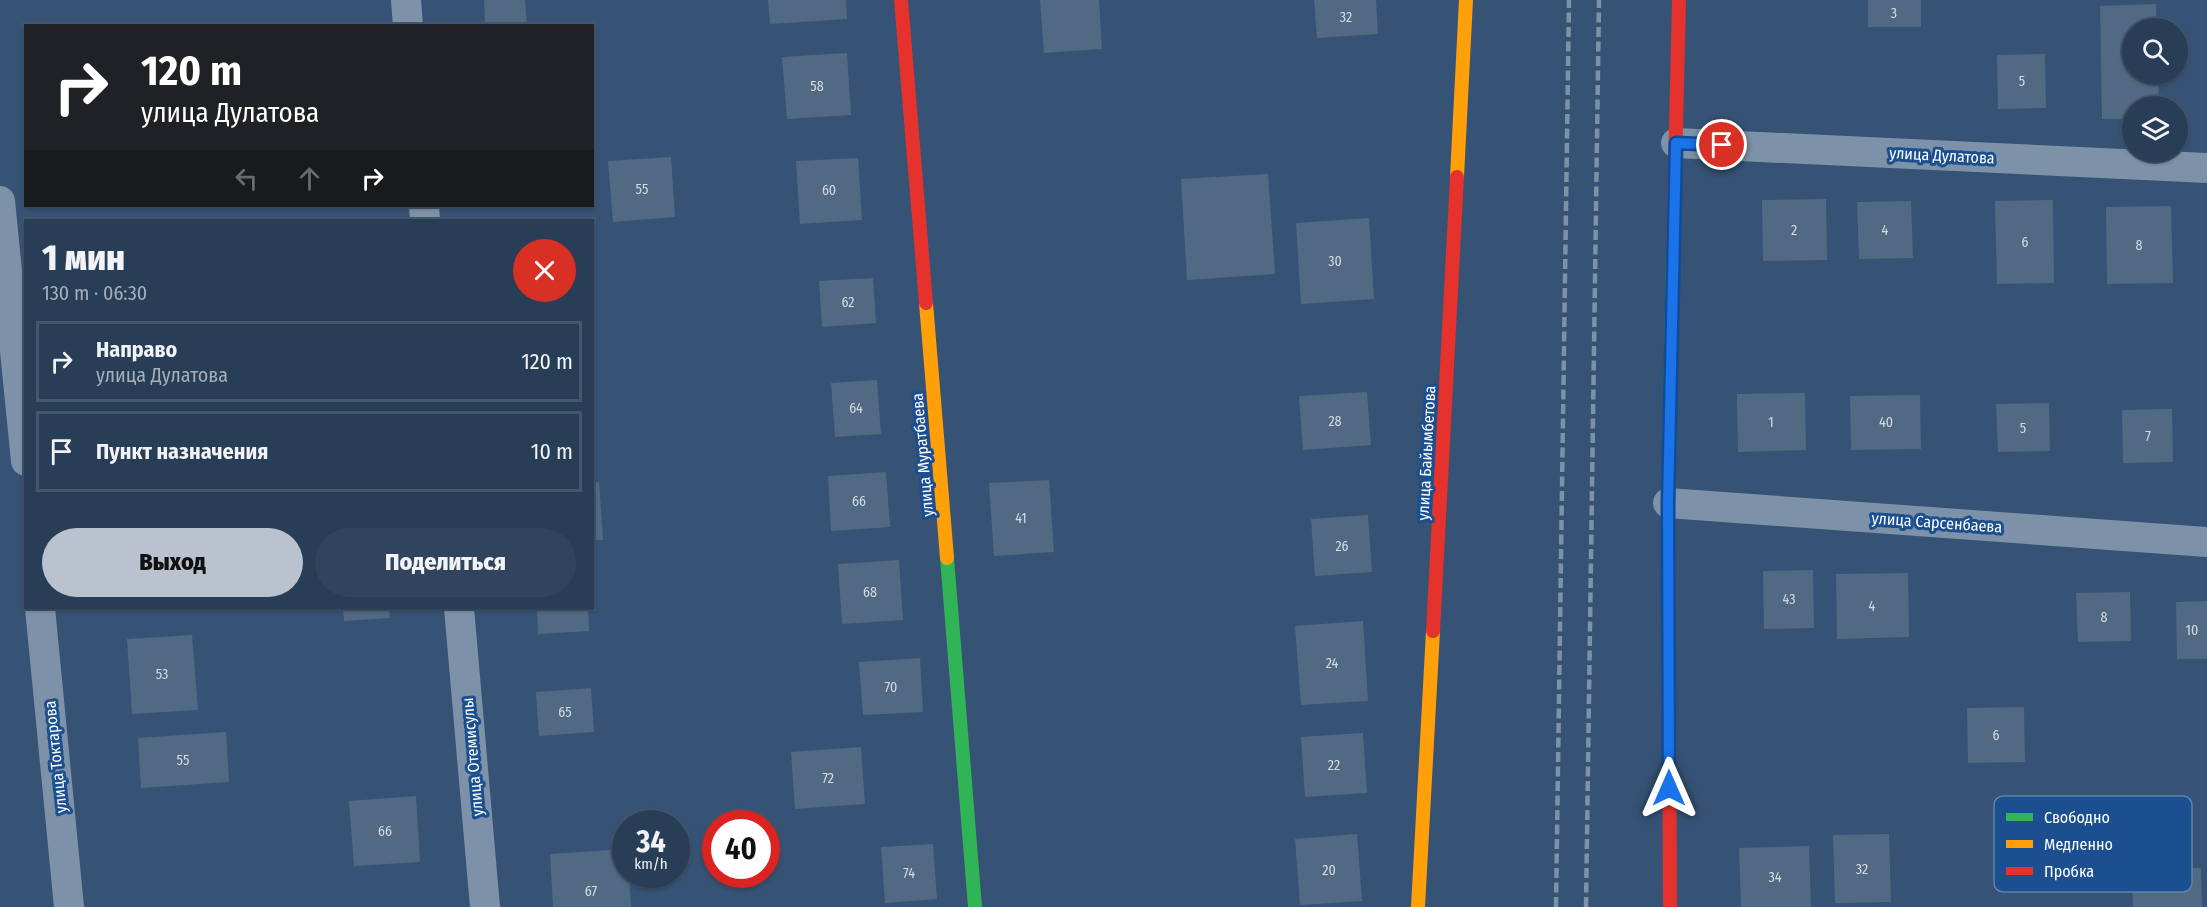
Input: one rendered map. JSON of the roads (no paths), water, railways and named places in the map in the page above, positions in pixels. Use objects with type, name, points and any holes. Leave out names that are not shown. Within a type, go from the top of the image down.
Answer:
[{"type":"street","points":[[406,0],[408,24]]},
{"type":"street","name":"улица Муратбаева","points":[[901,0],[975,907]]},
{"type":"street","name":"улица Байымбетова","points":[[1418,907],[1466,0]]},
{"type":"street","points":[[1670,907],[1668,503],[1679,0]]},
{"type":"street","name":"улица Дулатова","points":[[1676,143],[2207,168]]},
{"type":"street","points":[[0,201],[24,441]]},
{"type":"street","name":"улица Сарсенбаева","points":[[1668,503],[2207,542]]},
{"type":"street","name":"улица Токтарова","points":[[40,609],[69,907]]},
{"type":"street","name":"улица Отемисулы","points":[[459,609],[484,907]]},
{"type":"railway","points":[[1556,907],[1569,0]]},
{"type":"railway","points":[[1586,907],[1599,0]]}]
